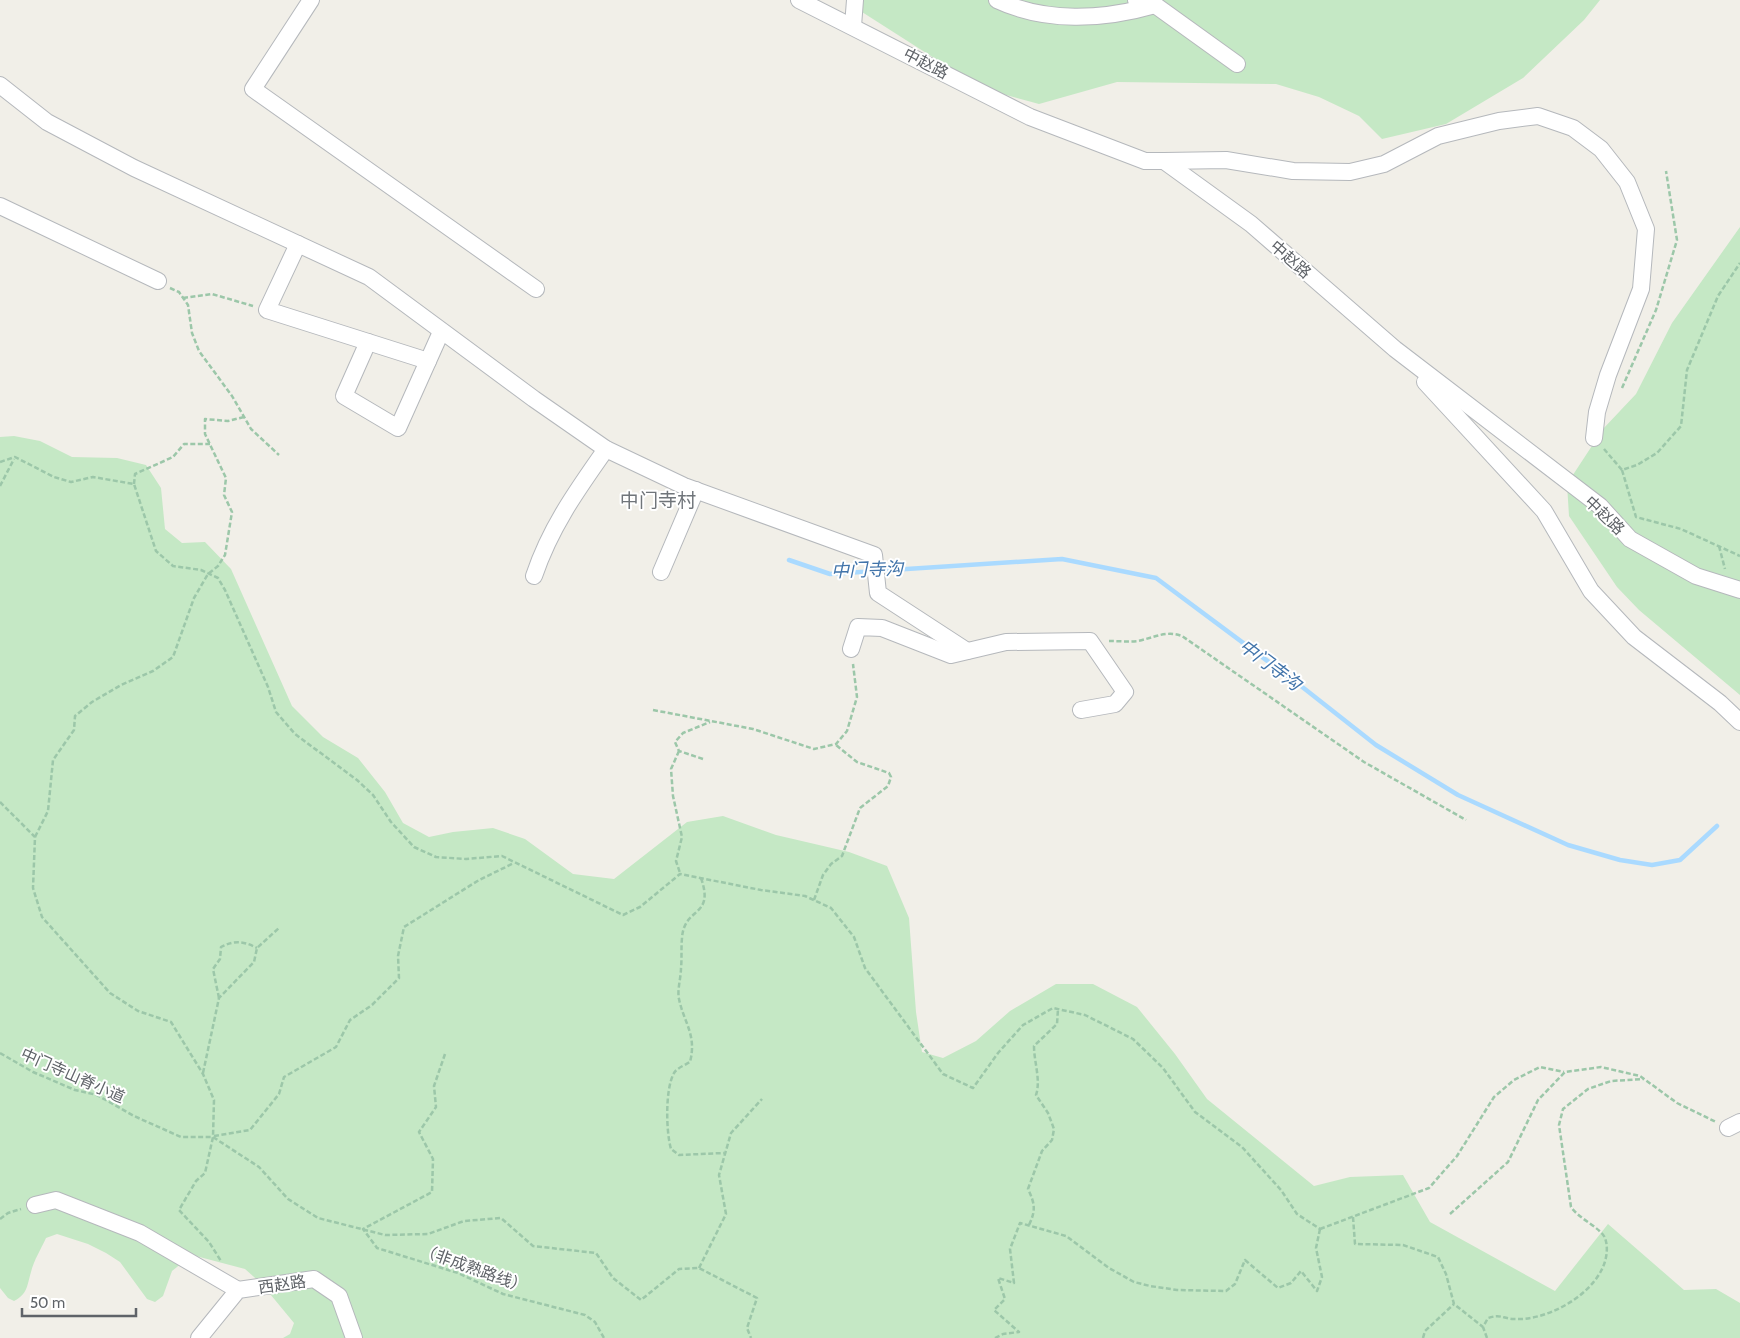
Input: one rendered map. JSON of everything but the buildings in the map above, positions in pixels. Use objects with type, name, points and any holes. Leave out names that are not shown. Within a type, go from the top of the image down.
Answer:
[{"type":"street","points":[[312,0],[253,89],[536,289]]},
{"type":"street","name":"中赵路","points":[[799,0],[1030,116],[1145,161],[1164,160],[1250,224],[1395,349],[1600,506],[1630,539],[1696,576],[1740,590]]},
{"type":"street","points":[[853,26],[855,0]]},
{"type":"street","points":[[997,0],[1018,10],[1057,17],[1130,12],[1155,5]]},
{"type":"street","points":[[1136,0],[1155,5],[1237,64]]},
{"type":"street","points":[[0,85],[55,127],[134,168],[369,277],[441,332],[606,448],[696,490],[874,555],[878,593],[967,651]]},
{"type":"street","points":[[1164,160],[1226,160],[1293,171],[1350,172],[1384,164],[1438,136],[1499,121],[1538,116],[1573,128],[1602,149],[1627,182],[1646,229],[1641,289],[1608,375],[1597,412],[1594,438]]},
{"type":"street","points":[[0,206],[158,281]]},
{"type":"street","points":[[298,244],[266,310],[428,361]]},
{"type":"street","points":[[368,342],[344,396],[398,428],[441,332]]},
{"type":"street","points":[[1395,349],[1544,511],[1591,590],[1634,637],[1720,703],[1740,722]]},
{"type":"street","points":[[534,576],[545,545],[567,504],[606,448]]},
{"type":"street","points":[[661,572],[696,490]]},
{"type":"street","points":[[850,649],[858,627],[882,628],[951,655],[1006,642],[1090,641],[1125,692],[1115,704],[1081,710]]},
{"type":"street","points":[[35,1204],[56,1200],[140,1233],[238,1290]]},
{"type":"street","name":"西赵路","points":[[199,1338],[238,1290],[314,1279],[339,1296],[354,1338]]},
{"type":"path","points":[[1622,470],[1637,465],[1657,453],[1681,426],[1687,370],[1718,296],[1740,263]]},
{"type":"path","points":[[158,281],[179,292],[188,305],[192,333],[199,351],[232,396],[251,429],[279,455]]},
{"type":"path","points":[[183,298],[212,294],[266,310]]},
{"type":"path","points":[[223,1266],[209,1242],[179,1210],[196,1181],[205,1173],[213,1136],[214,1100],[202,1074],[171,1022],[138,1011],[110,992],[42,917],[33,888],[35,837],[48,811],[53,760],[74,730],[75,716],[92,702],[121,685],[153,671],[173,658],[194,598],[208,574],[218,566],[225,555],[232,512],[224,495],[226,478],[205,434],[205,420],[228,421],[244,417]]},
{"type":"path","points":[[1594,438],[1622,470],[1636,517],[1680,529],[1740,556]]},
{"type":"path","points":[[210,444],[195,442],[184,444],[173,457],[135,474],[134,484],[156,551],[173,566],[201,570],[218,578],[268,687],[276,712],[295,734],[357,780],[373,795],[391,822],[414,847],[436,857],[502,856],[514,863],[541,873],[623,916],[640,907],[680,874]]},
{"type":"path","points":[[0,462],[15,458],[54,477],[70,482],[93,477],[134,484]]},
{"type":"path","points":[[0,486],[15,458]]},
{"type":"path","points":[[1090,641],[1137,641],[1174,633],[1182,636],[1364,762],[1466,820]]},
{"type":"path","points":[[653,710],[753,729],[814,749],[836,744],[847,731],[857,697],[850,649]]},
{"type":"path","points":[[680,874],[676,861],[682,837],[673,796],[671,769],[679,752],[675,742],[683,733],[711,721]]},
{"type":"path","points":[[814,900],[823,875],[831,864],[842,856],[860,808],[888,786],[891,778],[889,773],[857,762],[836,744]]},
{"type":"path","points":[[679,752],[703,759]]},
{"type":"path","points":[[0,802],[35,837]]},
{"type":"path","name":"中门寺山脊小道","points":[[0,1053],[33,1072],[75,1090],[97,1095],[134,1116],[181,1138],[213,1136],[250,1130],[279,1094],[284,1077],[315,1062],[336,1047],[350,1020],[372,1005],[400,978],[398,956],[404,927],[479,880],[514,863]]},
{"type":"path","points":[[680,874],[761,890],[805,896],[831,908],[854,937],[865,968],[943,1074],[972,1088],[998,1053],[1023,1025],[1053,1008],[1085,1015],[1133,1039],[1163,1068],[1195,1112],[1242,1147],[1281,1190],[1297,1214],[1320,1229]]},
{"type":"path","points":[[701,878],[706,894],[703,906],[686,922],[682,936],[679,998],[688,1020],[693,1049],[690,1062],[675,1070],[669,1084],[666,1135],[671,1149],[680,1155],[724,1153]]},
{"type":"path","points":[[219,998],[254,962],[257,948],[280,928]]},
{"type":"path","points":[[202,1074],[219,998],[213,969],[220,959],[220,946],[231,942],[246,942],[257,948]]},
{"type":"path","points":[[1029,1225],[1035,1211],[1034,1202],[1028,1189],[1042,1151],[1052,1140],[1054,1129],[1048,1113],[1036,1095],[1039,1085],[1034,1065],[1034,1046],[1057,1024],[1058,1009]]},
{"type":"path","points":[[363,1229],[432,1192],[433,1159],[419,1132],[436,1107],[434,1086],[445,1054]]},
{"type":"path","points":[[1320,1229],[1429,1188],[1456,1156],[1494,1097],[1514,1080],[1540,1067],[1565,1072],[1600,1067],[1640,1076],[1676,1103],[1734,1125]]},
{"type":"path","points":[[1450,1214],[1508,1162],[1538,1100],[1565,1072]]},
{"type":"path","points":[[1483,1327],[1488,1318],[1499,1315],[1514,1319],[1540,1315],[1565,1306],[1583,1295],[1595,1282],[1604,1265],[1607,1248],[1604,1236],[1575,1214],[1571,1208],[1559,1125],[1563,1109],[1588,1089],[1610,1081],[1644,1079]]},
{"type":"path","points":[[699,1268],[720,1221],[726,1214],[719,1176],[731,1133],[762,1099]]},
{"type":"path","points":[[213,1136],[259,1167],[288,1199],[318,1218],[385,1235],[428,1234],[464,1222],[501,1218],[533,1246],[596,1253],[613,1278],[641,1300],[679,1269],[699,1268],[757,1298],[747,1328],[751,1338]]},
{"type":"path","points":[[0,1219],[8,1212],[35,1204]]},
{"type":"path","points":[[1353,1216],[1355,1244],[1403,1245],[1438,1257],[1446,1274],[1454,1304],[1483,1327],[1487,1338]]},
{"type":"path","points":[[995,1338],[1003,1334],[1019,1332],[994,1310],[1005,1299],[998,1278],[1014,1283],[1010,1249],[1016,1239],[1020,1223],[1066,1236],[1109,1268],[1134,1282],[1176,1290],[1226,1291],[1235,1284],[1244,1260],[1278,1288],[1291,1283],[1301,1272],[1318,1290],[1322,1278],[1316,1248],[1320,1229]]},
{"type":"path","name":"（非成熟路线）","points":[[363,1229],[377,1248],[458,1272],[503,1294],[585,1315],[595,1322],[604,1338]]},
{"type":"path","points":[[1423,1338],[1425,1331],[1454,1304]]},
{"type":"green space","points":[[863,0],[1600,0],[1584,20],[1523,78],[1446,124],[1382,139],[1359,116],[1319,97],[1276,84],[1117,82],[1039,104],[981,88],[862,12]]},
{"type":"green space","points":[[1740,227],[1740,695],[1639,610],[1617,587],[1569,516],[1567,484],[1603,429],[1636,394],[1672,323]]},
{"type":"green space","points":[[14,436],[40,441],[72,457],[117,458],[146,465],[161,488],[165,529],[182,543],[205,542],[231,569],[292,706],[323,737],[358,758],[385,792],[403,823],[429,837],[453,832],[493,828],[525,839],[573,874],[614,879],[687,822],[723,816],[776,835],[849,852],[887,866],[909,918],[916,1012],[922,1052],[943,1058],[976,1041],[1010,1011],[1056,984],[1093,984],[1137,1007],[1175,1054],[1207,1099],[1314,1186],[1350,1177],[1403,1175],[1430,1222],[1555,1291],[1608,1224],[1684,1290],[1716,1289],[1740,1303],[1740,1338],[283,1338],[290,1334],[294,1323],[261,1283],[245,1269],[192,1255],[172,1271],[163,1296],[155,1302],[147,1299],[120,1262],[88,1244],[57,1234],[46,1238],[34,1263],[28,1285],[22,1295],[14,1301],[8,1298],[0,1288],[0,437]]},
{"type":"waterway","name":"中门寺沟","points":[[789,560],[830,574],[1062,559],[1156,578],[1301,686],[1376,745],[1458,795],[1568,845],[1620,860],[1652,865],[1680,860],[1717,826]]},
{"type":"district","name":"中门寺村","points":[[658,500]]}]
